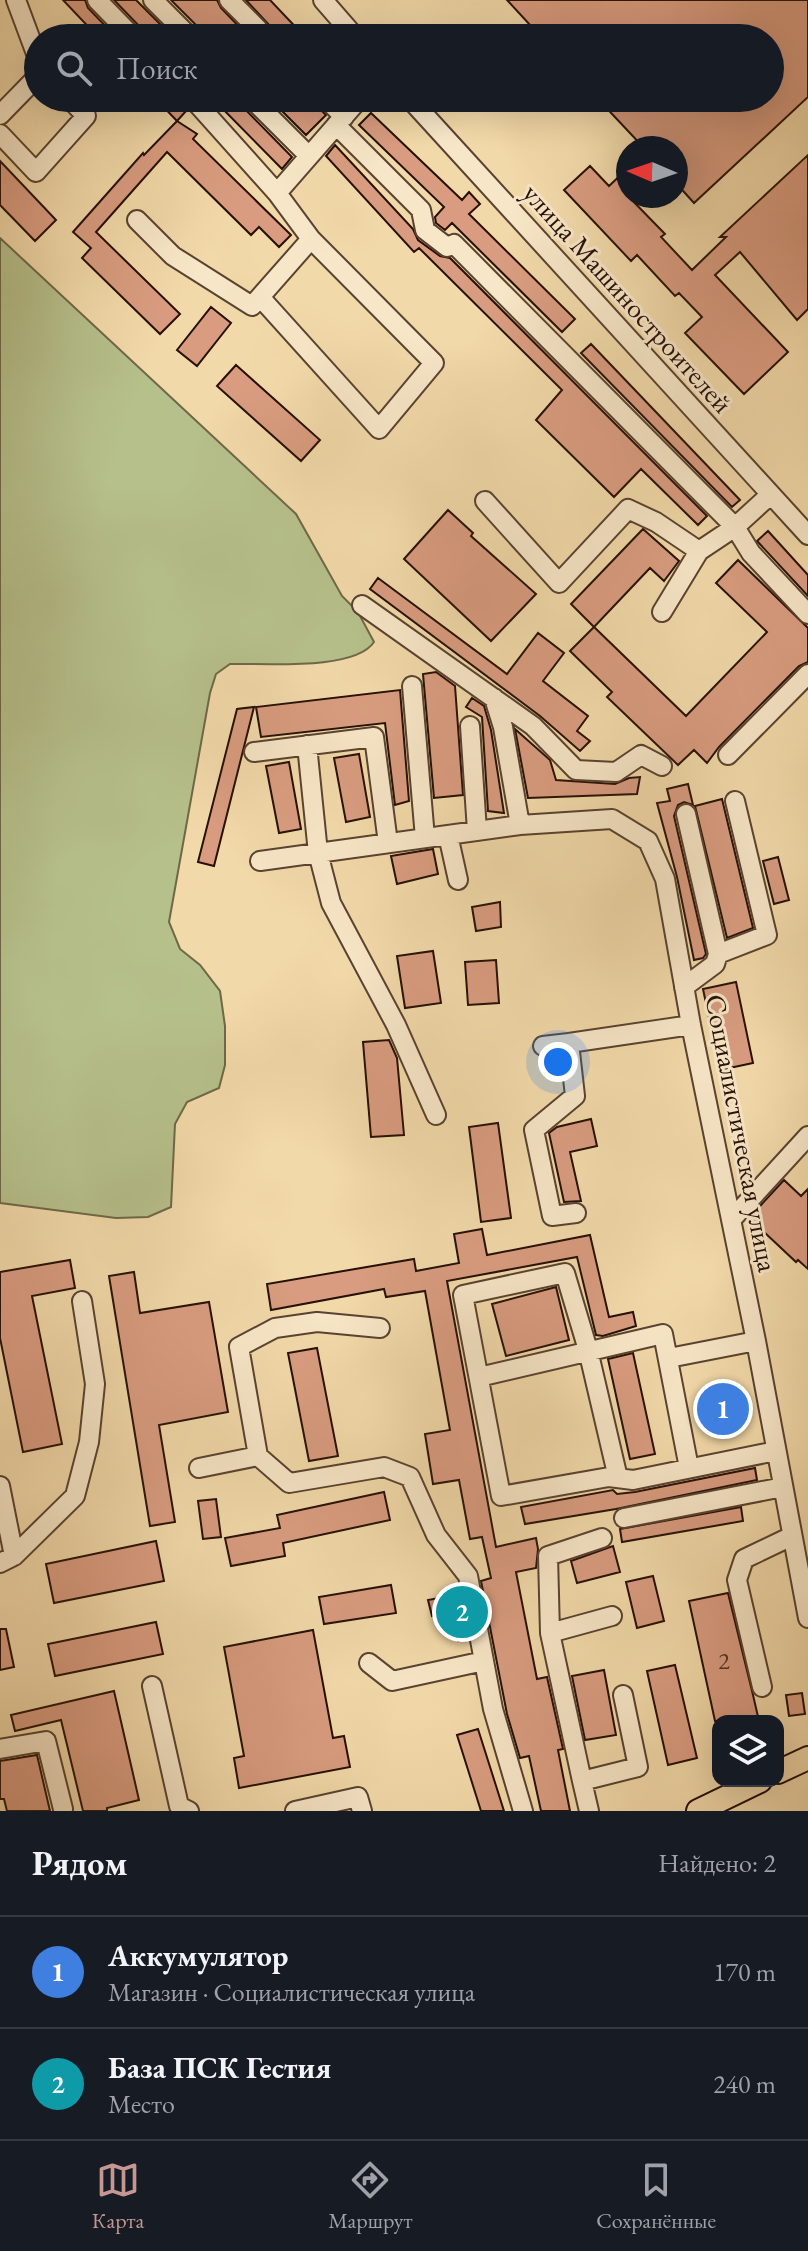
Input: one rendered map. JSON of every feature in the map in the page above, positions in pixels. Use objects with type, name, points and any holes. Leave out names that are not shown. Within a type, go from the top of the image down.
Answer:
[{"type":"main road","points":[[784,1769],[808,1758]]},
{"type":"main road","points":[[698,1811],[748,1787]]},
{"type":"street","points":[[16,0],[25,24]]},
{"type":"street","points":[[97,0],[120,24]]},
{"type":"street","points":[[153,0],[177,24]]},
{"type":"street","points":[[229,0],[253,24]]},
{"type":"street","points":[[323,0],[344,24]]},
{"type":"street","points":[[0,115],[24,90]]},
{"type":"street","points":[[0,134],[36,172],[86,116],[82,112]]},
{"type":"street","points":[[205,112],[277,193],[311,239],[434,363],[379,429],[260,297]]},
{"type":"street","points":[[265,112],[309,156]]},
{"type":"street","points":[[335,112],[421,210],[425,230],[447,247],[454,244],[735,527],[751,553],[808,614]]},
{"type":"street","points":[[277,193],[348,112]]},
{"type":"street","name":"улица Машиностроителей","points":[[422,112],[808,535]]},
{"type":"street","points":[[137,220],[173,256],[252,306],[311,239]]},
{"type":"street","points":[[662,612],[699,551],[735,527],[770,495]]},
{"type":"street","points":[[485,501],[559,583],[628,509],[656,522],[699,551]]},
{"type":"street","points":[[362,605],[533,726],[576,770],[616,772],[641,755],[662,766]]},
{"type":"street","points":[[728,755],[808,674]]},
{"type":"street","points":[[412,686],[425,838]]},
{"type":"street","points":[[494,698],[503,727],[520,825]]},
{"type":"street","points":[[470,726],[477,831]]},
{"type":"street","points":[[254,752],[374,737],[388,843]]},
{"type":"street","points":[[307,745],[318,853],[331,903],[396,1025],[436,1115]]},
{"type":"street","points":[[718,954],[767,935],[735,801]]},
{"type":"street","points":[[684,987],[715,964],[718,954],[686,814]]},
{"type":"street","name":"Социалистическая улица","points":[[260,861],[520,825],[612,819],[648,841],[665,879],[792,1536],[803,1555],[808,1618]]},
{"type":"street","points":[[448,835],[458,880]]},
{"type":"street","points":[[543,1046],[691,1025]]},
{"type":"street","points":[[569,1043],[575,1096],[534,1130],[552,1216],[576,1213]]},
{"type":"street","points":[[732,1219],[808,1136]]},
{"type":"street","points":[[618,1478],[588,1350],[565,1273],[463,1295],[501,1496],[609,1477],[633,1480],[776,1451]]},
{"type":"street","points":[[7,1560],[75,1496],[89,1442],[95,1384],[82,1301]]},
{"type":"street","points":[[380,1328],[317,1322],[275,1328],[239,1347],[258,1456],[289,1483],[384,1467],[410,1477],[436,1535],[468,1576],[493,1709],[523,1811]]},
{"type":"street","points":[[479,1377],[663,1334],[689,1468]]},
{"type":"street","points":[[669,1358],[756,1341]]},
{"type":"street","points":[[199,1468],[258,1456]]},
{"type":"street","points":[[0,1486],[7,1560]]},
{"type":"street","points":[[624,1518],[783,1487]]},
{"type":"street","points":[[762,1687],[737,1580],[744,1559],[792,1536]]},
{"type":"street","points":[[589,1811],[550,1633],[548,1556],[602,1538]]},
{"type":"street","points":[[550,1633],[612,1616]]},
{"type":"street","points":[[369,1663],[392,1681],[484,1661]]},
{"type":"street","points":[[152,1686],[179,1806],[189,1811]]},
{"type":"street","points":[[582,1781],[638,1767],[623,1695]]},
{"type":"street","points":[[0,1749],[46,1741],[63,1809]]},
{"type":"street","points":[[295,1811],[358,1797],[362,1811]]},
{"type":"green space","points":[[0,238],[296,514],[342,596],[358,612],[374,642],[364,651],[348,658],[307,664],[230,664],[216,674],[169,922],[180,949],[200,965],[220,991],[225,1026],[225,1065],[219,1088],[187,1102],[175,1124],[171,1207],[148,1217],[116,1218],[0,1203]]},
{"type":"building","points":[[63,0],[85,0],[88,8],[103,24],[86,24]]},
{"type":"building","points":[[114,0],[136,0],[160,24],[137,24]]},
{"type":"building","points":[[171,0],[217,0],[236,24],[195,24]]},
{"type":"building","points":[[246,0],[270,0],[293,24],[268,24]]},
{"type":"building","points":[[507,0],[808,0],[808,97],[694,203],[688,196],[688,136],[633,136],[610,112],[784,112],[784,24],[529,24]]},
{"type":"building","points":[[168,112],[185,112],[177,121]]},
{"type":"building","points":[[226,112],[248,112],[292,157],[282,169]]},
{"type":"building","points":[[283,112],[323,112],[326,115],[306,135]]},
{"type":"building","points":[[371,113],[462,200],[469,192],[480,204],[469,214],[575,319],[562,332],[452,223],[445,230],[436,223],[435,217],[444,207],[359,125]]},
{"type":"building","points":[[177,121],[197,134],[193,139],[291,235],[279,247],[259,227],[251,235],[167,152],[96,232],[180,314],[160,334],[82,258],[91,248],[73,232],[143,153]]},
{"type":"building","points":[[335,145],[413,229],[418,240],[440,256],[450,258],[707,516],[698,525],[641,469],[614,497],[536,420],[562,390],[419,248],[414,252],[326,156]]},
{"type":"building","points":[[808,155],[808,309],[797,320],[740,252],[715,275],[788,352],[744,394],[685,333],[702,317],[679,293],[675,296],[637,255],[631,261],[564,190],[590,166],[609,186],[616,179],[616,208],[640,208],[665,234],[661,237],[692,270],[726,237],[720,237]]},
{"type":"building","points":[[0,161],[56,220],[35,241],[0,205]]},
{"type":"building","points":[[211,307],[231,323],[197,366],[177,350]]},
{"type":"building","points":[[591,344],[740,500],[732,507],[581,353]]},
{"type":"building","points":[[236,365],[320,440],[301,461],[217,386]]},
{"type":"building","points":[[448,510],[473,533],[471,536],[536,594],[491,641],[404,559]]},
{"type":"building","points":[[643,529],[679,561],[664,581],[650,568],[594,627],[571,604]]},
{"type":"building","points":[[768,531],[808,575],[808,596],[757,541]]},
{"type":"building","points":[[738,560],[808,628],[808,662],[799,666],[707,763],[694,750],[678,765],[607,697],[612,692],[570,651],[594,627],[686,716],[767,632],[716,583]]},
{"type":"building","points":[[378,578],[507,674],[538,633],[564,653],[543,681],[588,716],[577,731],[590,741],[580,751],[540,716],[370,589]]},
{"type":"building","points":[[436,672],[455,686],[463,795],[434,798],[423,674]]},
{"type":"building","points":[[400,690],[409,801],[395,805],[385,723],[261,737],[256,707]]},
{"type":"building","points":[[472,698],[484,706],[491,730],[504,813],[488,811],[482,717],[466,707]]},
{"type":"building","points":[[254,707],[214,866],[198,862],[237,709]]},
{"type":"building","points":[[515,729],[550,760],[556,780],[615,784],[640,777],[637,794],[528,798]]},
{"type":"building","points":[[359,754],[370,817],[346,822],[334,758]]},
{"type":"building","points":[[289,762],[301,829],[279,833],[266,766]]},
{"type":"building","points":[[688,784],[693,805],[684,802],[678,805],[674,816],[706,954],[694,960],[677,877],[657,803],[670,801],[667,789]]},
{"type":"building","points":[[722,799],[753,928],[727,938],[695,806]]},
{"type":"building","points":[[433,849],[438,874],[397,884],[391,856]]},
{"type":"building","points":[[778,857],[789,900],[774,904],[763,861]]},
{"type":"building","points":[[500,902],[501,927],[476,931],[472,907]]},
{"type":"building","points":[[433,951],[441,1003],[405,1008],[397,956]]},
{"type":"building","points":[[496,960],[499,1003],[468,1005],[465,962]]},
{"type":"building","points":[[736,982],[753,1063],[720,1070],[703,989]]},
{"type":"building","points":[[389,1040],[397,1058],[404,1135],[371,1137],[363,1042]]},
{"type":"building","points":[[591,1119],[597,1146],[570,1152],[581,1201],[564,1202],[549,1133],[557,1127]]},
{"type":"building","points":[[498,1123],[511,1218],[481,1222],[469,1127]]},
{"type":"building","points":[[784,1180],[801,1196],[808,1189],[808,1269],[798,1260],[796,1262],[749,1218]]},
{"type":"building","points":[[482,1229],[487,1255],[590,1235],[609,1317],[633,1312],[636,1326],[603,1336],[596,1335],[577,1257],[447,1281],[496,1547],[536,1538],[536,1568],[516,1572],[537,1679],[547,1677],[563,1749],[558,1750],[570,1811],[541,1811],[529,1756],[520,1758],[507,1714],[481,1581],[491,1578],[482,1537],[470,1539],[459,1480],[433,1484],[425,1434],[450,1430],[425,1291],[386,1297],[384,1289],[271,1310],[267,1284],[414,1259],[416,1271],[459,1263],[454,1234]]},
{"type":"building","points":[[70,1260],[75,1288],[32,1296],[62,1444],[23,1452],[0,1338],[0,1272]]},
{"type":"building","points":[[134,1272],[140,1313],[209,1302],[228,1412],[159,1425],[175,1522],[150,1526],[109,1276]]},
{"type":"building","points":[[556,1287],[569,1340],[506,1356],[492,1304]]},
{"type":"building","points":[[317,1348],[338,1456],[309,1461],[288,1353]]},
{"type":"building","points":[[633,1353],[655,1454],[630,1459],[608,1359]]},
{"type":"building","points":[[732,1386],[737,1408],[731,1410],[735,1426],[711,1431],[707,1414],[713,1413],[708,1392]]},
{"type":"building","points":[[755,1468],[757,1480],[616,1509],[525,1524],[521,1507],[613,1490],[617,1494],[635,1492]]},
{"type":"building","points":[[384,1492],[390,1520],[283,1543],[285,1556],[231,1566],[225,1538],[280,1528],[277,1515]]},
{"type":"building","points":[[216,1499],[221,1537],[203,1539],[198,1501]]},
{"type":"building","points":[[741,1507],[743,1521],[622,1542],[620,1529]]},
{"type":"building","points":[[156,1541],[164,1581],[54,1603],[46,1564]]},
{"type":"building","points":[[613,1546],[620,1572],[577,1583],[571,1561]]},
{"type":"building","points":[[653,1576],[664,1621],[637,1628],[626,1582]]},
{"type":"building","points":[[391,1585],[396,1613],[324,1624],[319,1597]]},
{"type":"building","points":[[458,1585],[468,1639],[458,1641],[453,1612],[432,1616],[428,1600],[451,1596],[449,1587]]},
{"type":"building","points":[[728,1593],[758,1715],[714,1715],[689,1601]]},
{"type":"building","points":[[156,1622],[163,1654],[55,1676],[48,1644]]},
{"type":"building","points":[[0,1629],[6,1629],[14,1667],[0,1670]]},
{"type":"building","points":[[313,1630],[333,1738],[344,1736],[350,1767],[239,1788],[234,1758],[244,1756],[224,1647]]},
{"type":"building","points":[[675,1665],[697,1758],[668,1765],[647,1671]]},
{"type":"building","points":[[604,1670],[616,1735],[585,1740],[572,1676]]},
{"type":"building","points":[[114,1691],[139,1800],[107,1808],[107,1811],[83,1811],[61,1720],[15,1731],[11,1715]]},
{"type":"building","points":[[802,1693],[805,1714],[789,1716],[786,1695]]},
{"type":"building","points":[[478,1729],[504,1811],[481,1811],[457,1735]]},
{"type":"building","points":[[37,1755],[50,1811],[7,1811],[4,1799],[0,1799],[0,1761]]},
{"type":"place","name":"Аккумулятор","points":[[723,1409]]},
{"type":"place","name":"База ПСК Гестия","points":[[462,1612]]}]
